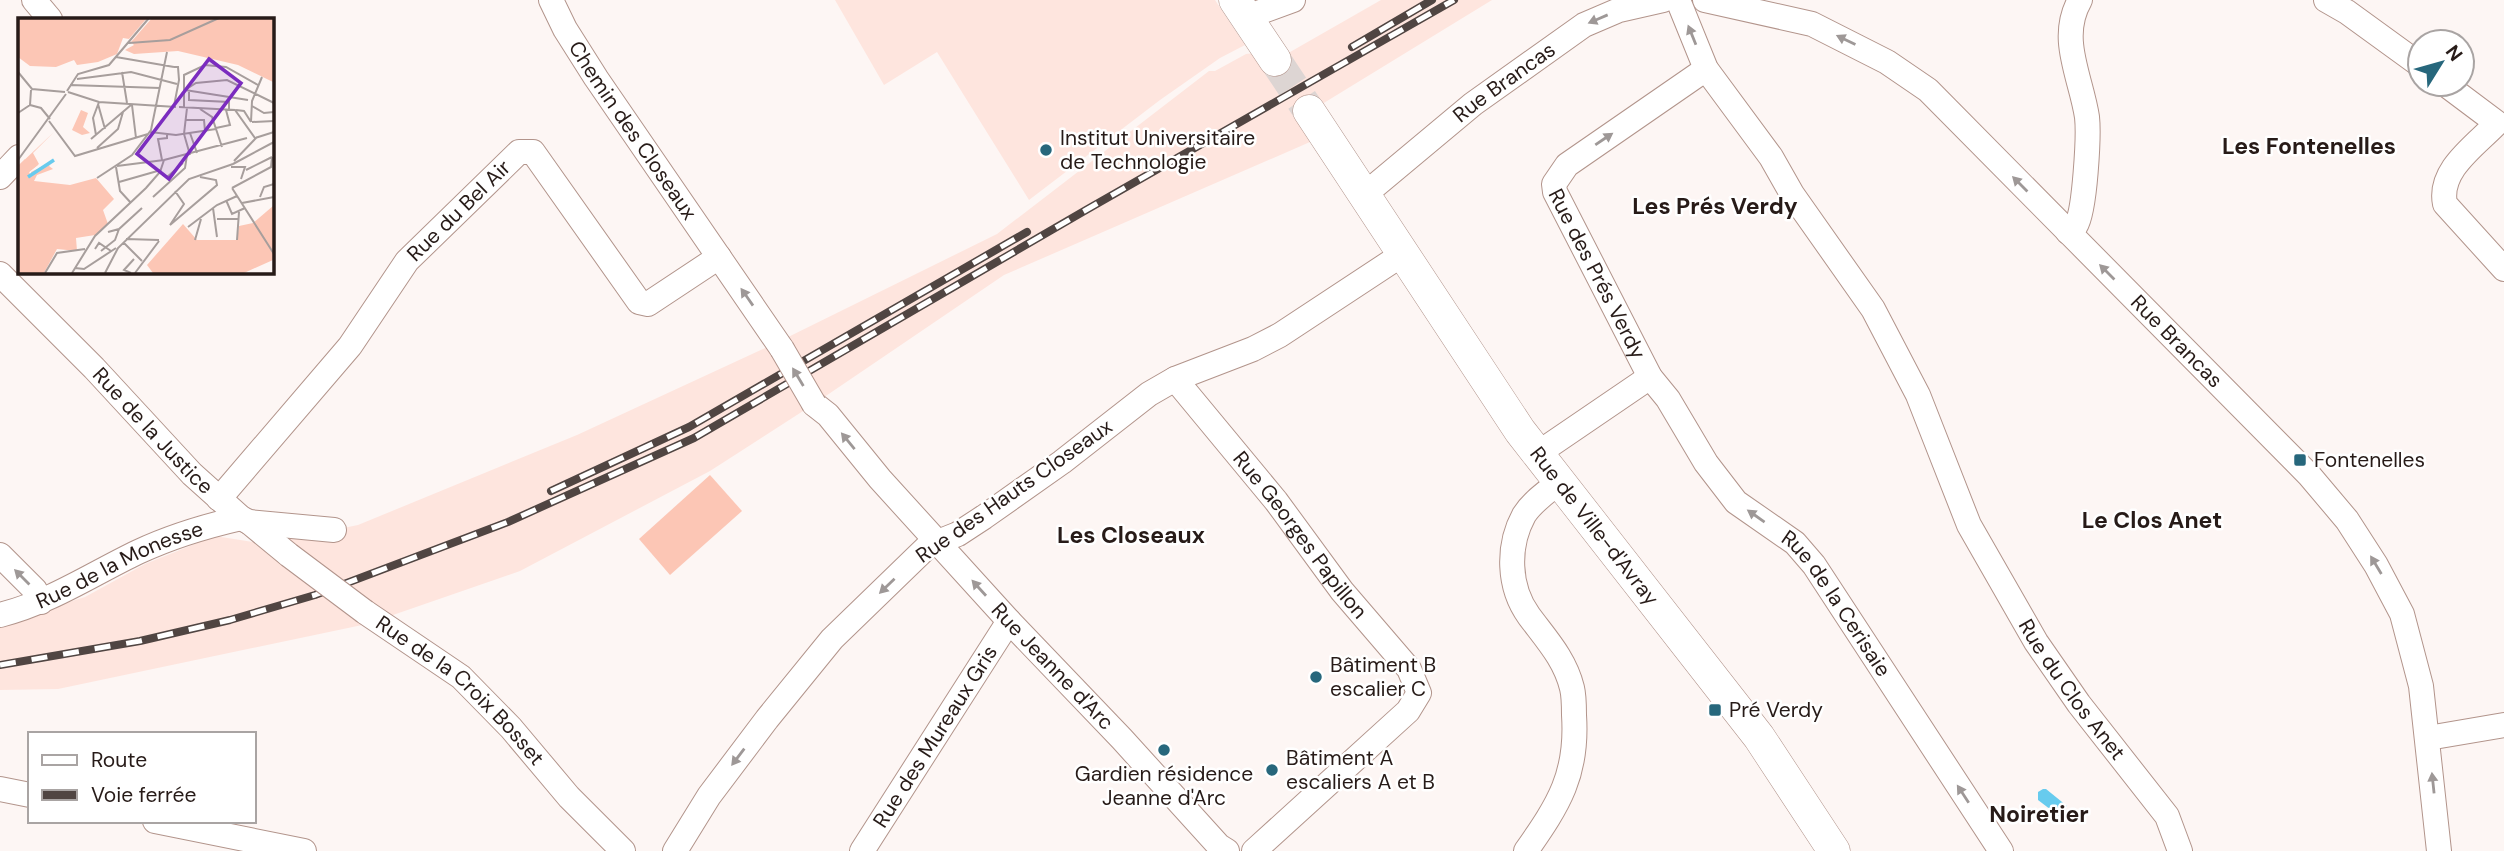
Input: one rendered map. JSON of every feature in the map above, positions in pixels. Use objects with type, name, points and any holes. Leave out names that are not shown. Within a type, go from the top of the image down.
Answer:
[{"type":"main road","points":[[1241,9],[1275,60]]},
{"type":"main road","name":"Rue de Ville-d'Avray","points":[[1309,111],[1537,454],[1759,737],[1835,851]]},
{"type":"street","points":[[34,0],[49,18]]},
{"type":"street","name":"Chemin des Closeaux","points":[[551,0],[565,29],[596,78],[782,349]]},
{"type":"street","points":[[1241,9],[1293,0]]},
{"type":"street","name":"Rue Brancas","points":[[1364,195],[1473,104],[1584,25],[1619,10],[1664,0]]},
{"type":"street","name":"Rue du Clos Anet","points":[[1678,0],[1706,69],[1771,157],[1792,194],[1873,309],[1918,395],[1969,525],[2036,642],[2079,704],[2167,816],[2180,851]]},
{"type":"street","name":"Rue Brancas","points":[[1705,0],[1812,24],[1887,62],[1928,90],[2309,475],[2347,520],[2376,565],[2402,614],[2421,686],[2439,851]]},
{"type":"street","points":[[2068,232],[2077,224],[2084,199],[2087,119],[2072,60],[2070,30],[2073,14],[2080,0]]},
{"type":"street","points":[[2343,4],[2406,54]]},
{"type":"street","name":"Rue des Prés Verdy","points":[[1537,454],[1650,377],[1553,184],[1567,165],[1706,69]]},
{"type":"street","points":[[2463,98],[2497,124],[2448,174],[2442,192],[2445,204],[2504,269]]},
{"type":"street","name":"Rue du Bel Air","points":[[219,499],[350,346],[407,261],[519,152],[533,152],[639,302],[648,304],[719,257]]},
{"type":"street","points":[[0,177],[18,159]]},
{"type":"street","name":"Rue des Hauts Closeaux","points":[[675,851],[709,796],[832,639],[928,546],[958,534],[984,517],[1062,462],[1149,394],[1175,379],[1253,349],[1280,335],[1403,254]]},
{"type":"street","name":"Rue de la Justice","points":[[0,274],[99,374],[192,474],[245,520]]},
{"type":"street","name":"Rue Jeanne d'Arc","points":[[782,349],[814,404],[828,415],[880,479],[1009,621],[1122,739],[1220,849]]},
{"type":"street","name":"Rue de la Cerisaie","points":[[1650,377],[1668,399],[1706,463],[1736,502],[1795,543],[1814,565],[2001,851]]},
{"type":"street","name":"Rue Georges Papillon","points":[[1175,379],[1276,501],[1342,592],[1409,669],[1419,693],[1408,711],[1254,851]]},
{"type":"street","points":[[1526,851],[1567,785],[1574,758],[1572,688],[1556,648],[1527,613],[1512,582],[1513,547],[1524,515],[1541,496],[1559,482]]},
{"type":"street","points":[[245,520],[334,530]]},
{"type":"street","name":"Rue de la Croix Bosset","points":[[245,520],[365,612],[461,677],[511,728],[569,797],[622,850]]},
{"type":"street","name":"Rue de la Monesse","points":[[0,615],[41,602],[162,542],[245,520]]},
{"type":"street","points":[[0,555],[35,590],[41,602]]},
{"type":"street","name":"Rue des Mureaux Gris","points":[[862,851],[1009,621]]},
{"type":"street","points":[[2428,738],[2504,724]]},
{"type":"street","points":[[0,789],[28,795]]},
{"type":"street","points":[[165,823],[304,851]]},
{"type":"shaded area","name":"Institut Universitaire de Technologie","points":[[835,0],[1215,0],[1245,45],[1220,58],[1160,100],[1029,200],[937,52],[884,85]]},
{"type":"shaded area","points":[[1381,0],[1492,0],[1296,120],[1310,142],[1004,275],[710,471],[520,571],[367,624],[58,689],[0,690],[0,623],[85,597],[145,564],[215,536],[266,544],[358,525],[577,435],[776,343],[997,234],[1209,71],[1215,71],[1246,54],[1254,53],[1264,67]]},
{"type":"shaded area","points":[[710,475],[742,511],[670,575],[639,539]]},
{"type":"water","points":[[2043,789],[2067,806],[2059,816],[2038,800],[2038,792]]},
{"type":"tunnel","points":[[1275,60],[1309,111]]},
{"type":"railway","points":[[1352,47],[1432,0]]},
{"type":"railway","points":[[0,665],[140,641],[230,620],[315,595],[508,522],[694,438],[1454,0]]},
{"type":"railway","points":[[551,491],[689,427],[1027,232]]},
{"type":"place","name":"Institut Universitaire de Technologie","points":[[1046,150]]},
{"type":"place","name":"Fontenelles","points":[[2300,460]]},
{"type":"place","name":"Bâtiment B escalier C","points":[[1316,677]]},
{"type":"place","name":"Pré Verdy","points":[[1715,710]]},
{"type":"place","name":"Gardien résidence Jeanne d'Arc","points":[[1164,750]]},
{"type":"place","name":"Bâtiment A escaliers A et B","points":[[1272,770]]},
{"type":"district","name":"Les Fontenelles","points":[[2309,146]]},
{"type":"district","name":"Les Prés Verdy","points":[[1715,206]]},
{"type":"district","name":"Le Clos Anet","points":[[2152,520]]},
{"type":"district","name":"Les Closeaux","points":[[1131,535]]},
{"type":"district","name":"Noiretier","points":[[2039,814]]}]
